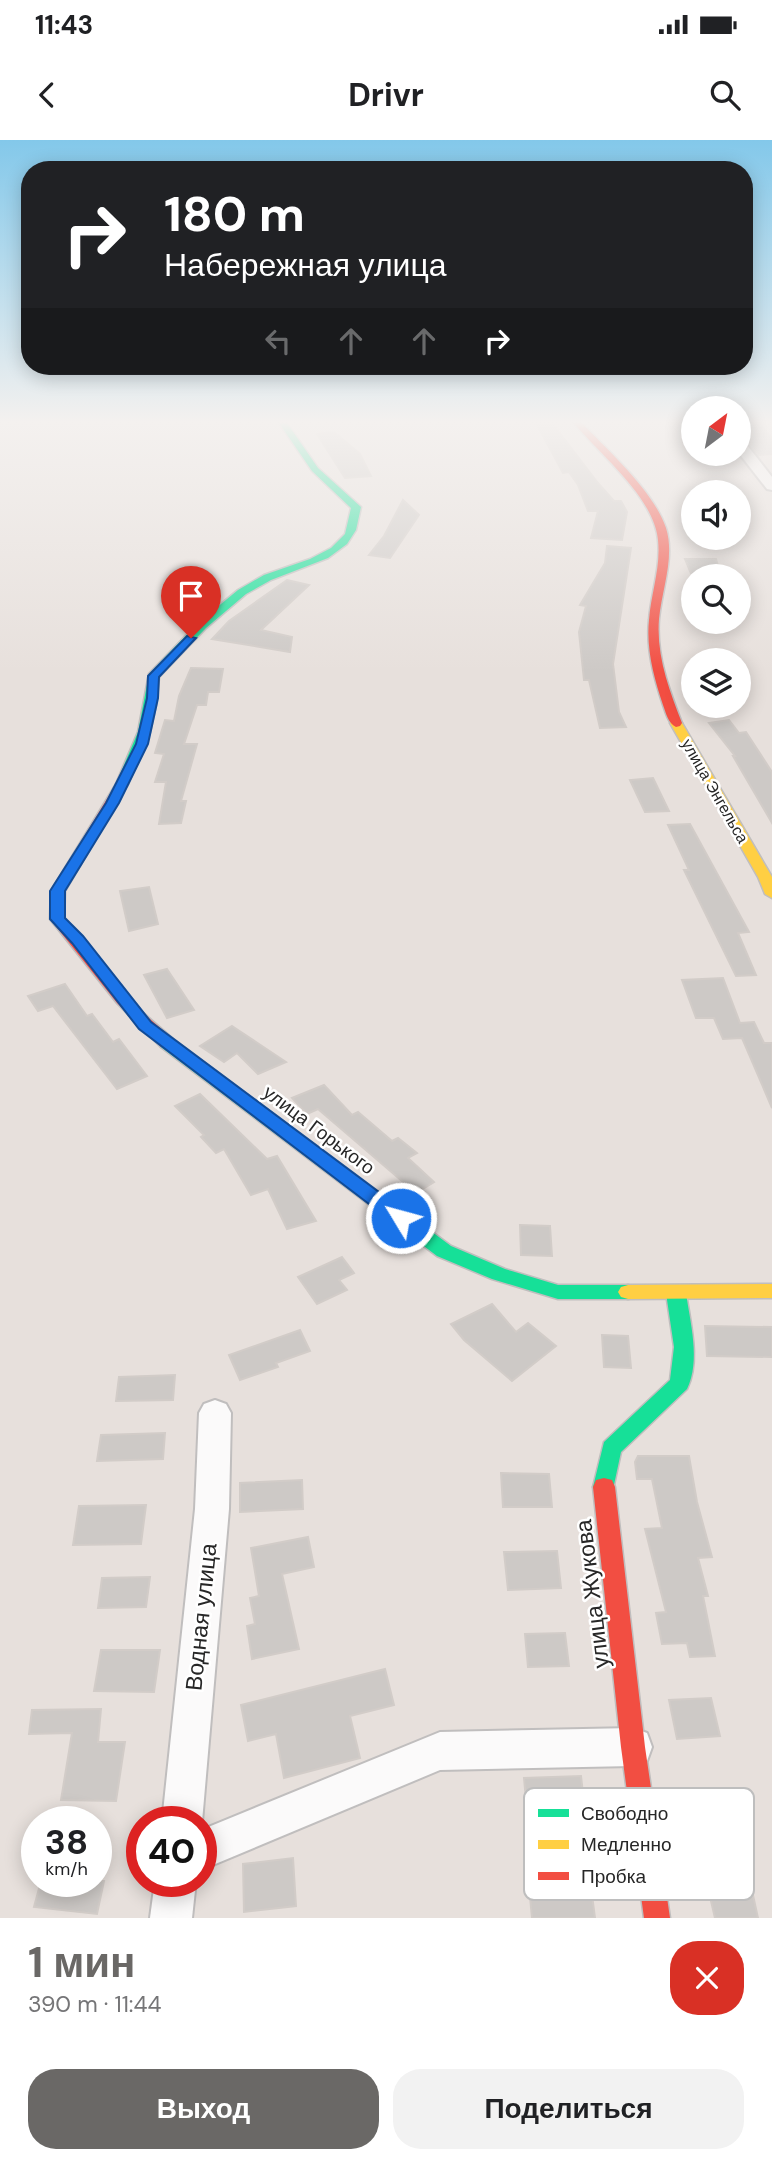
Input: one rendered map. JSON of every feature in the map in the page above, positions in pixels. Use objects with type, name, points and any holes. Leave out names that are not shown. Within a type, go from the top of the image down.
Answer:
[{"type":"street","name":"улица Горького","points":[[355,506],[352,528],[344,542],[319,557],[258,581],[228,600],[153,676],[153,698],[142,744],[113,803],[58,891],[57,919],[78,940],[145,1026],[444,1251],[499,1274],[558,1292],[772,1291]]},
{"type":"street","name":"улица Энгельса","points":[[648,506],[660,528],[662,568],[654,621],[660,684],[678,727],[765,877],[772,894]]},
{"type":"street","name":"улица Жукова","points":[[640,1788],[603,1492],[611,1448],[680,1383],[684,1347],[676,1293]]},
{"type":"street","name":"Водная улица","points":[[184,1806],[212,1509],[215,1413]]},
{"type":"street","points":[[217,1843],[440,1751],[634,1747]]},
{"type":"street","points":[[172,1918],[174,1897]]},
{"type":"street","name":"улица Жукова","points":[[655,1900],[657,1918]]},
{"type":"building","points":[[400,506],[409,506],[419,515],[390,558],[369,555],[384,536]]},
{"type":"building","points":[[586,506],[624,506],[627,512],[622,540],[591,538],[598,511],[588,511]]},
{"type":"building","points":[[607,546],[631,548],[613,664],[619,712],[626,727],[600,728],[589,680],[584,680],[579,632],[586,606],[580,605],[605,563]]},
{"type":"building","points":[[685,559],[716,559],[717,564],[687,564]]},
{"type":"building","points":[[287,580],[309,585],[261,630],[292,637],[290,652],[212,639],[229,621]]},
{"type":"building","points":[[191,668],[223,669],[219,692],[208,692],[206,705],[197,705],[184,744],[197,744],[181,801],[186,801],[181,823],[159,824],[166,782],[155,782],[164,754],[155,753],[165,720],[174,721],[179,696]]},
{"type":"building","points":[[729,720],[739,733],[746,732],[772,772],[772,823],[735,756],[709,723]]},
{"type":"building","points":[[653,778],[669,811],[645,812],[630,780]]},
{"type":"building","points":[[690,824],[749,932],[738,933],[756,975],[736,976],[684,870],[689,870],[668,825]]},
{"type":"building","points":[[149,887],[158,924],[129,931],[120,891]]},
{"type":"building","points":[[167,969],[194,1010],[167,1018],[144,975]]},
{"type":"building","points":[[723,978],[740,1023],[754,1022],[764,1043],[772,1043],[772,1108],[742,1038],[723,1039],[714,1018],[696,1018],[682,980]]},
{"type":"building","points":[[65,984],[87,1016],[92,1014],[113,1042],[119,1039],[147,1076],[117,1089],[53,1006],[38,1011],[28,996]]},
{"type":"building","points":[[232,1026],[286,1062],[258,1074],[237,1053],[224,1062],[200,1046]]},
{"type":"building","points":[[324,1085],[352,1115],[358,1112],[392,1141],[398,1138],[417,1153],[408,1158],[434,1182],[416,1193],[318,1109],[307,1114],[292,1098]]},
{"type":"building","points":[[200,1094],[267,1159],[277,1156],[316,1221],[287,1229],[268,1189],[251,1195],[224,1149],[216,1153],[201,1137],[204,1135],[175,1106]]},
{"type":"building","points":[[520,1225],[550,1226],[552,1256],[521,1255]]},
{"type":"building","points":[[342,1257],[354,1273],[339,1280],[347,1290],[317,1304],[298,1277]]},
{"type":"building","points":[[492,1304],[516,1332],[528,1323],[556,1346],[512,1381],[464,1340],[451,1324]]},
{"type":"building","points":[[705,1326],[772,1327],[772,1357],[707,1356]]},
{"type":"building","points":[[300,1330],[310,1351],[276,1363],[278,1367],[240,1380],[229,1355]]},
{"type":"building","points":[[602,1335],[628,1336],[631,1368],[604,1367]]},
{"type":"building","points":[[175,1375],[173,1400],[116,1401],[119,1377]]},
{"type":"building","points":[[165,1433],[163,1459],[97,1461],[101,1435]]},
{"type":"building","points":[[638,1456],[689,1456],[697,1502],[712,1557],[698,1558],[708,1596],[703,1596],[715,1656],[690,1657],[687,1643],[662,1644],[656,1613],[666,1612],[645,1529],[662,1528],[652,1479],[637,1479],[635,1462]]},
{"type":"building","points":[[501,1473],[549,1474],[552,1507],[503,1507]]},
{"type":"building","points":[[302,1480],[303,1509],[240,1512],[240,1483]]},
{"type":"building","points":[[146,1505],[141,1544],[73,1545],[79,1506]]},
{"type":"building","points":[[308,1537],[314,1567],[282,1574],[299,1649],[252,1659],[247,1626],[255,1624],[250,1598],[259,1596],[251,1548]]},
{"type":"building","points":[[557,1551],[561,1588],[508,1590],[504,1552]]},
{"type":"building","points":[[150,1577],[146,1607],[98,1608],[102,1578]]},
{"type":"building","points":[[565,1633],[569,1666],[528,1667],[525,1634]]},
{"type":"building","points":[[101,1650],[160,1650],[154,1692],[94,1691]]},
{"type":"building","points":[[385,1669],[394,1705],[350,1716],[360,1758],[284,1778],[276,1734],[248,1741],[241,1705]]},
{"type":"building","points":[[711,1698],[720,1736],[677,1739],[669,1700]]},
{"type":"building","points":[[101,1709],[98,1742],[125,1742],[116,1801],[61,1800],[72,1733],[29,1734],[32,1710]]},
{"type":"building","points":[[581,1776],[582,1788],[525,1788],[524,1778]]},
{"type":"building","points":[[293,1858],[296,1906],[244,1912],[243,1864]]},
{"type":"building","points":[[37,1897],[101,1897],[97,1914],[34,1907]]},
{"type":"building","points":[[530,1900],[593,1900],[595,1918],[532,1918]]},
{"type":"building","points":[[711,1900],[754,1900],[758,1918],[715,1918]]},
{"type":"traffic: fast","points":[[122,784],[144,732],[151,705],[153,676],[202,626],[242,592],[335,550],[344,542],[353,526],[355,506]]},
{"type":"traffic: fast","points":[[167,1043],[444,1251],[499,1274],[558,1292],[628,1292]]},
{"type":"traffic: fast","points":[[604,1487],[611,1448],[680,1383],[684,1347],[676,1293]]},
{"type":"traffic: slow","points":[[676,723],[765,877],[772,894]]},
{"type":"traffic: slow","points":[[628,1292],[772,1291]]},
{"type":"traffic: jam","points":[[650,506],[661,528],[664,550],[654,619],[654,646],[676,723]]},
{"type":"traffic: jam","points":[[122,784],[58,891],[57,919],[123,1000],[167,1043]]},
{"type":"traffic: jam","points":[[604,1487],[639,1788]]},
{"type":"traffic: jam","points":[[654,1900],[657,1918]]},
{"type":"route","points":[[191,638],[153,676],[153,698],[142,744],[113,803],[58,891],[57,919],[78,940],[145,1026],[401,1218]]}]
